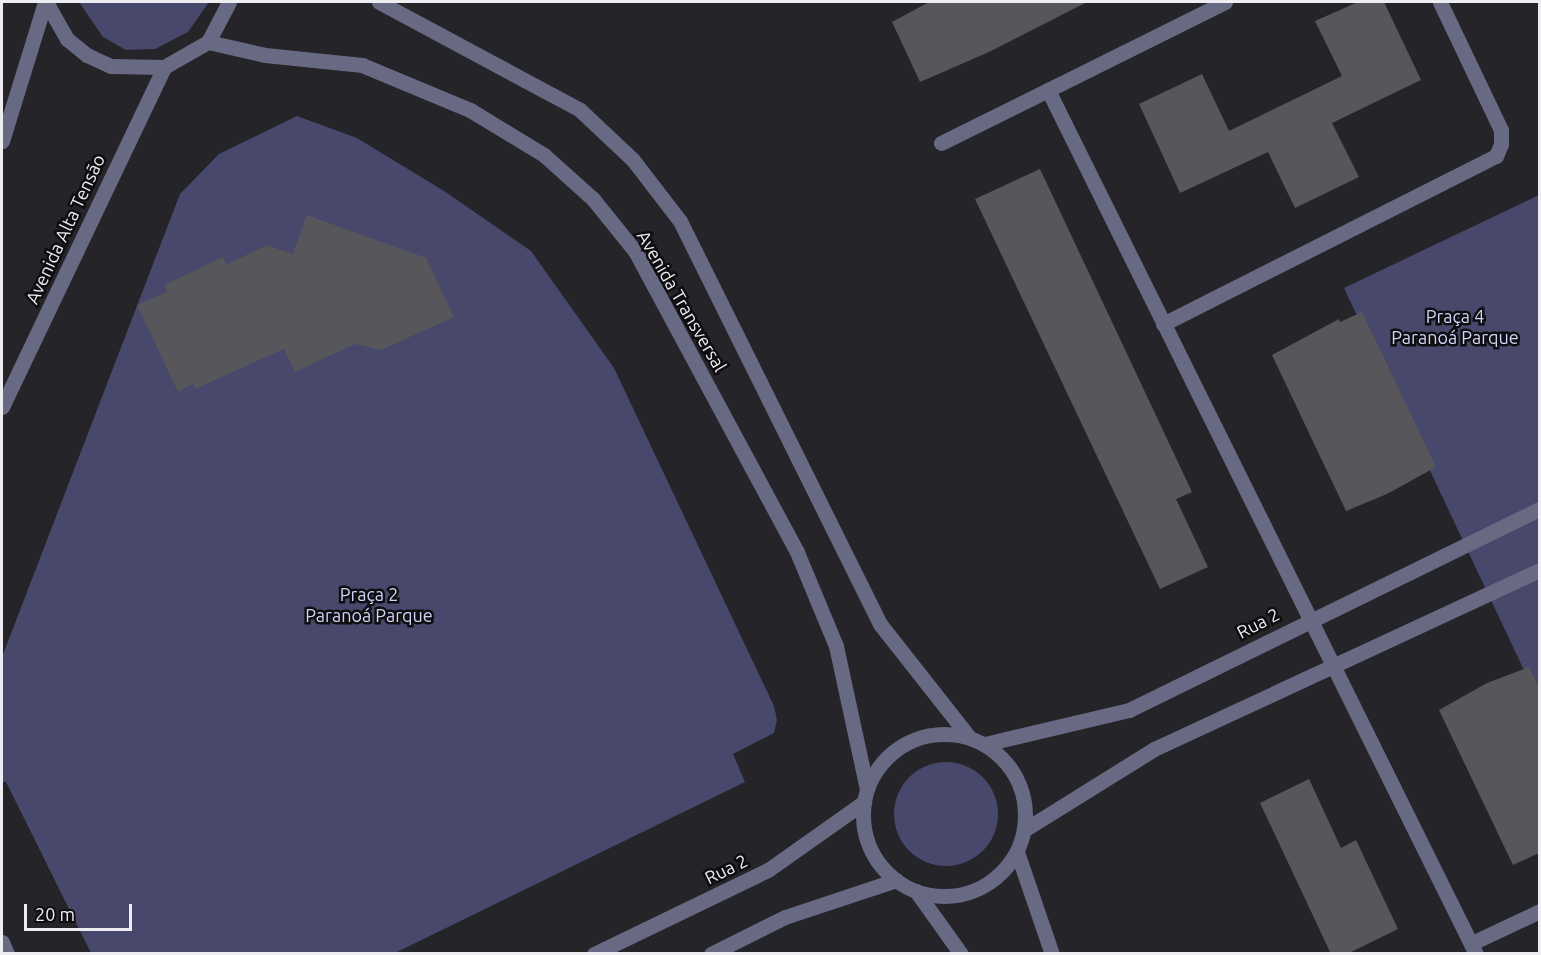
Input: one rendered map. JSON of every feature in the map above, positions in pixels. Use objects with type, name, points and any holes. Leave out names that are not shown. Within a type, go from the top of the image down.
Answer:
[{"type":"street","points":[[45,2],[67,39],[87,55],[111,66],[164,67],[208,42],[228,2]]},
{"type":"street","points":[[2,141],[45,2]]},
{"type":"street","name":"Avenida Transversal","points":[[379,2],[580,110],[633,160],[680,221],[879,624],[969,737]]},
{"type":"street","points":[[941,143],[1225,2]]},
{"type":"street","points":[[1162,324],[1496,156],[1501,144],[1501,130],[1440,2]]},
{"type":"street","name":"Avenida Transversal","points":[[208,42],[265,55],[362,65],[470,110],[544,155],[593,199],[635,251],[797,552],[836,646],[866,796],[864,824],[869,845],[896,880],[916,891],[939,896],[963,894],[984,886],[1003,871],[1017,852],[1024,830],[1025,805],[1018,781],[1005,760],[985,744],[969,737],[944,733],[919,737],[896,749],[878,766],[866,796]]},
{"type":"street","name":"Avenida Alta Tensão","points":[[2,407],[164,67]]},
{"type":"street","points":[[1048,90],[1162,324],[1474,949],[1539,910]]},
{"type":"street","name":"Rua 2","points":[[985,744],[1129,710],[1309,619],[1539,509]]},
{"type":"street","points":[[1024,830],[1154,749],[1539,570]]},
{"type":"street","name":"Rua 2","points":[[594,954],[768,870],[866,796]]},
{"type":"street","points":[[1017,852],[1052,954]]},
{"type":"street","points":[[711,954],[785,917],[896,880]]},
{"type":"street","name":"Avenida Transversal","points":[[916,891],[961,954]]},
{"type":"street","points":[[2,942],[7,954]]},
{"type":"green space","points":[[79,2],[209,2],[188,32],[155,49],[126,50],[103,37]]},
{"type":"green space","name":"Praça 2 Paranoá Parque","points":[[297,116],[357,138],[444,191],[531,251],[614,368],[774,706],[777,720],[774,733],[733,754],[745,782],[395,953],[91,953],[6,782],[2,782],[2,657],[180,194],[219,154]]},
{"type":"green space","name":"Praça 4 Paranoá Parque","points":[[1539,195],[1539,702],[1344,288]]},
{"type":"green space","points":[[946,762],[966,766],[983,777],[994,794],[998,814],[994,834],[983,851],[966,862],[946,866],[926,862],[909,851],[898,834],[894,814],[898,794],[909,777],[926,766]]},
{"type":"building","points":[[929,2],[1087,2],[989,52],[920,82],[892,22]]},
{"type":"building","points":[[1358,2],[1384,2],[1421,80],[1332,123],[1359,177],[1295,208],[1268,152],[1180,193],[1139,104],[1202,74],[1229,131],[1342,76],[1315,21]]},
{"type":"building","points":[[1040,169],[1192,492],[1176,499],[1208,567],[1160,589],[975,199]]},
{"type":"building","points":[[307,215],[426,258],[454,317],[381,350],[355,344],[295,372],[284,349],[195,389],[193,384],[178,392],[137,305],[167,292],[164,285],[223,257],[226,265],[267,245],[293,254]]},
{"type":"building","points":[[1362,312],[1436,467],[1387,494],[1346,511],[1272,355],[1339,319],[1340,322]]},
{"type":"building","points":[[1529,667],[1539,688],[1539,853],[1513,865],[1439,710],[1487,683]]},
{"type":"building","points":[[1309,779],[1341,848],[1356,840],[1398,929],[1347,954],[1331,954],[1260,803]]}]
